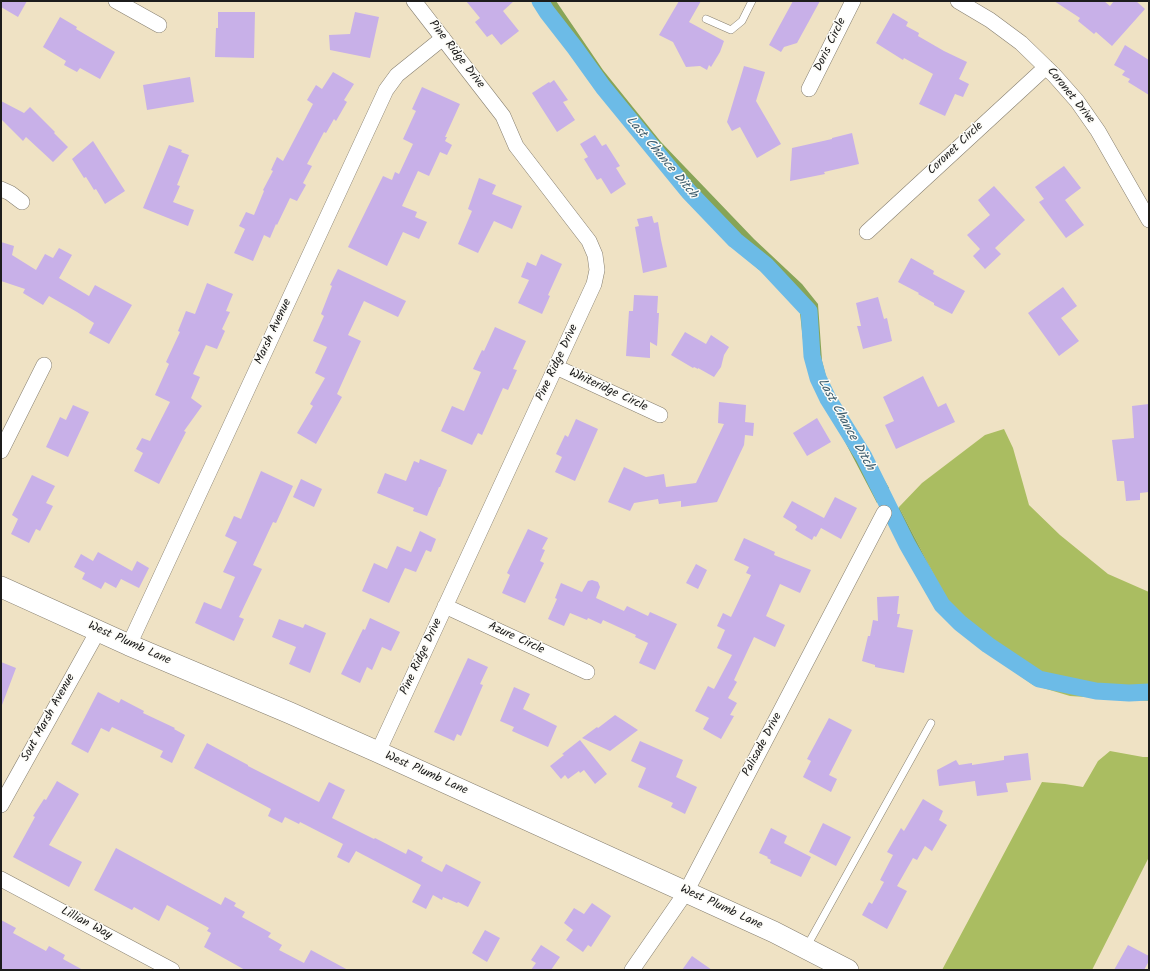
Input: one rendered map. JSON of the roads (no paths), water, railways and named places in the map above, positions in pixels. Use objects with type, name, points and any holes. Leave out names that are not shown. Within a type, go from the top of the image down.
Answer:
[{"type":"main road","name":"West Plumb Lane","points":[[1,586],[129,645],[378,752],[686,892],[806,948],[848,970]]},
{"type":"street","points":[[116,1],[159,25]]},
{"type":"street","name":"Pine Ridge Drive","points":[[378,752],[594,284],[597,270],[595,255],[589,241],[516,146],[503,116],[414,1]]},
{"type":"street","name":"Doris Circle","points":[[810,89],[853,1]]},
{"type":"street","name":"Coronet Drive","points":[[958,1],[990,20],[1021,43],[1046,67],[1077,101],[1098,131],[1149,220]]},
{"type":"street","name":"Marsh Avenue","points":[[129,645],[386,90],[397,75],[443,38]]},
{"type":"street","name":"Coronet Circle","points":[[867,232],[1046,67]]},
{"type":"street","points":[[1,189],[10,193],[22,202]]},
{"type":"street","points":[[1,451],[44,365]]},
{"type":"street","name":"Whiteridge Circle","points":[[556,367],[660,416]]},
{"type":"street","name":"Palisade Drive","points":[[632,970],[686,892],[884,513]]},
{"type":"street","name":"Azure Circle","points":[[445,606],[587,672]]},
{"type":"street","name":"Sout Marsh Avenue","points":[[1,805],[98,631]]},
{"type":"street","name":"Lillian Way","points":[[1,878],[172,970]]},
{"type":"lane","points":[[706,19],[731,30],[742,21],[752,1]]},
{"type":"lane","points":[[806,948],[931,723]]},
{"type":"waterway","name":"Last Chance Ditch","points":[[540,1],[603,87],[689,192],[735,240],[766,265],[809,311],[812,356],[818,378],[828,399],[864,457],[907,544],[942,605],[960,623],[988,645],[1039,679],[1096,691],[1129,693],[1149,692]]}]
